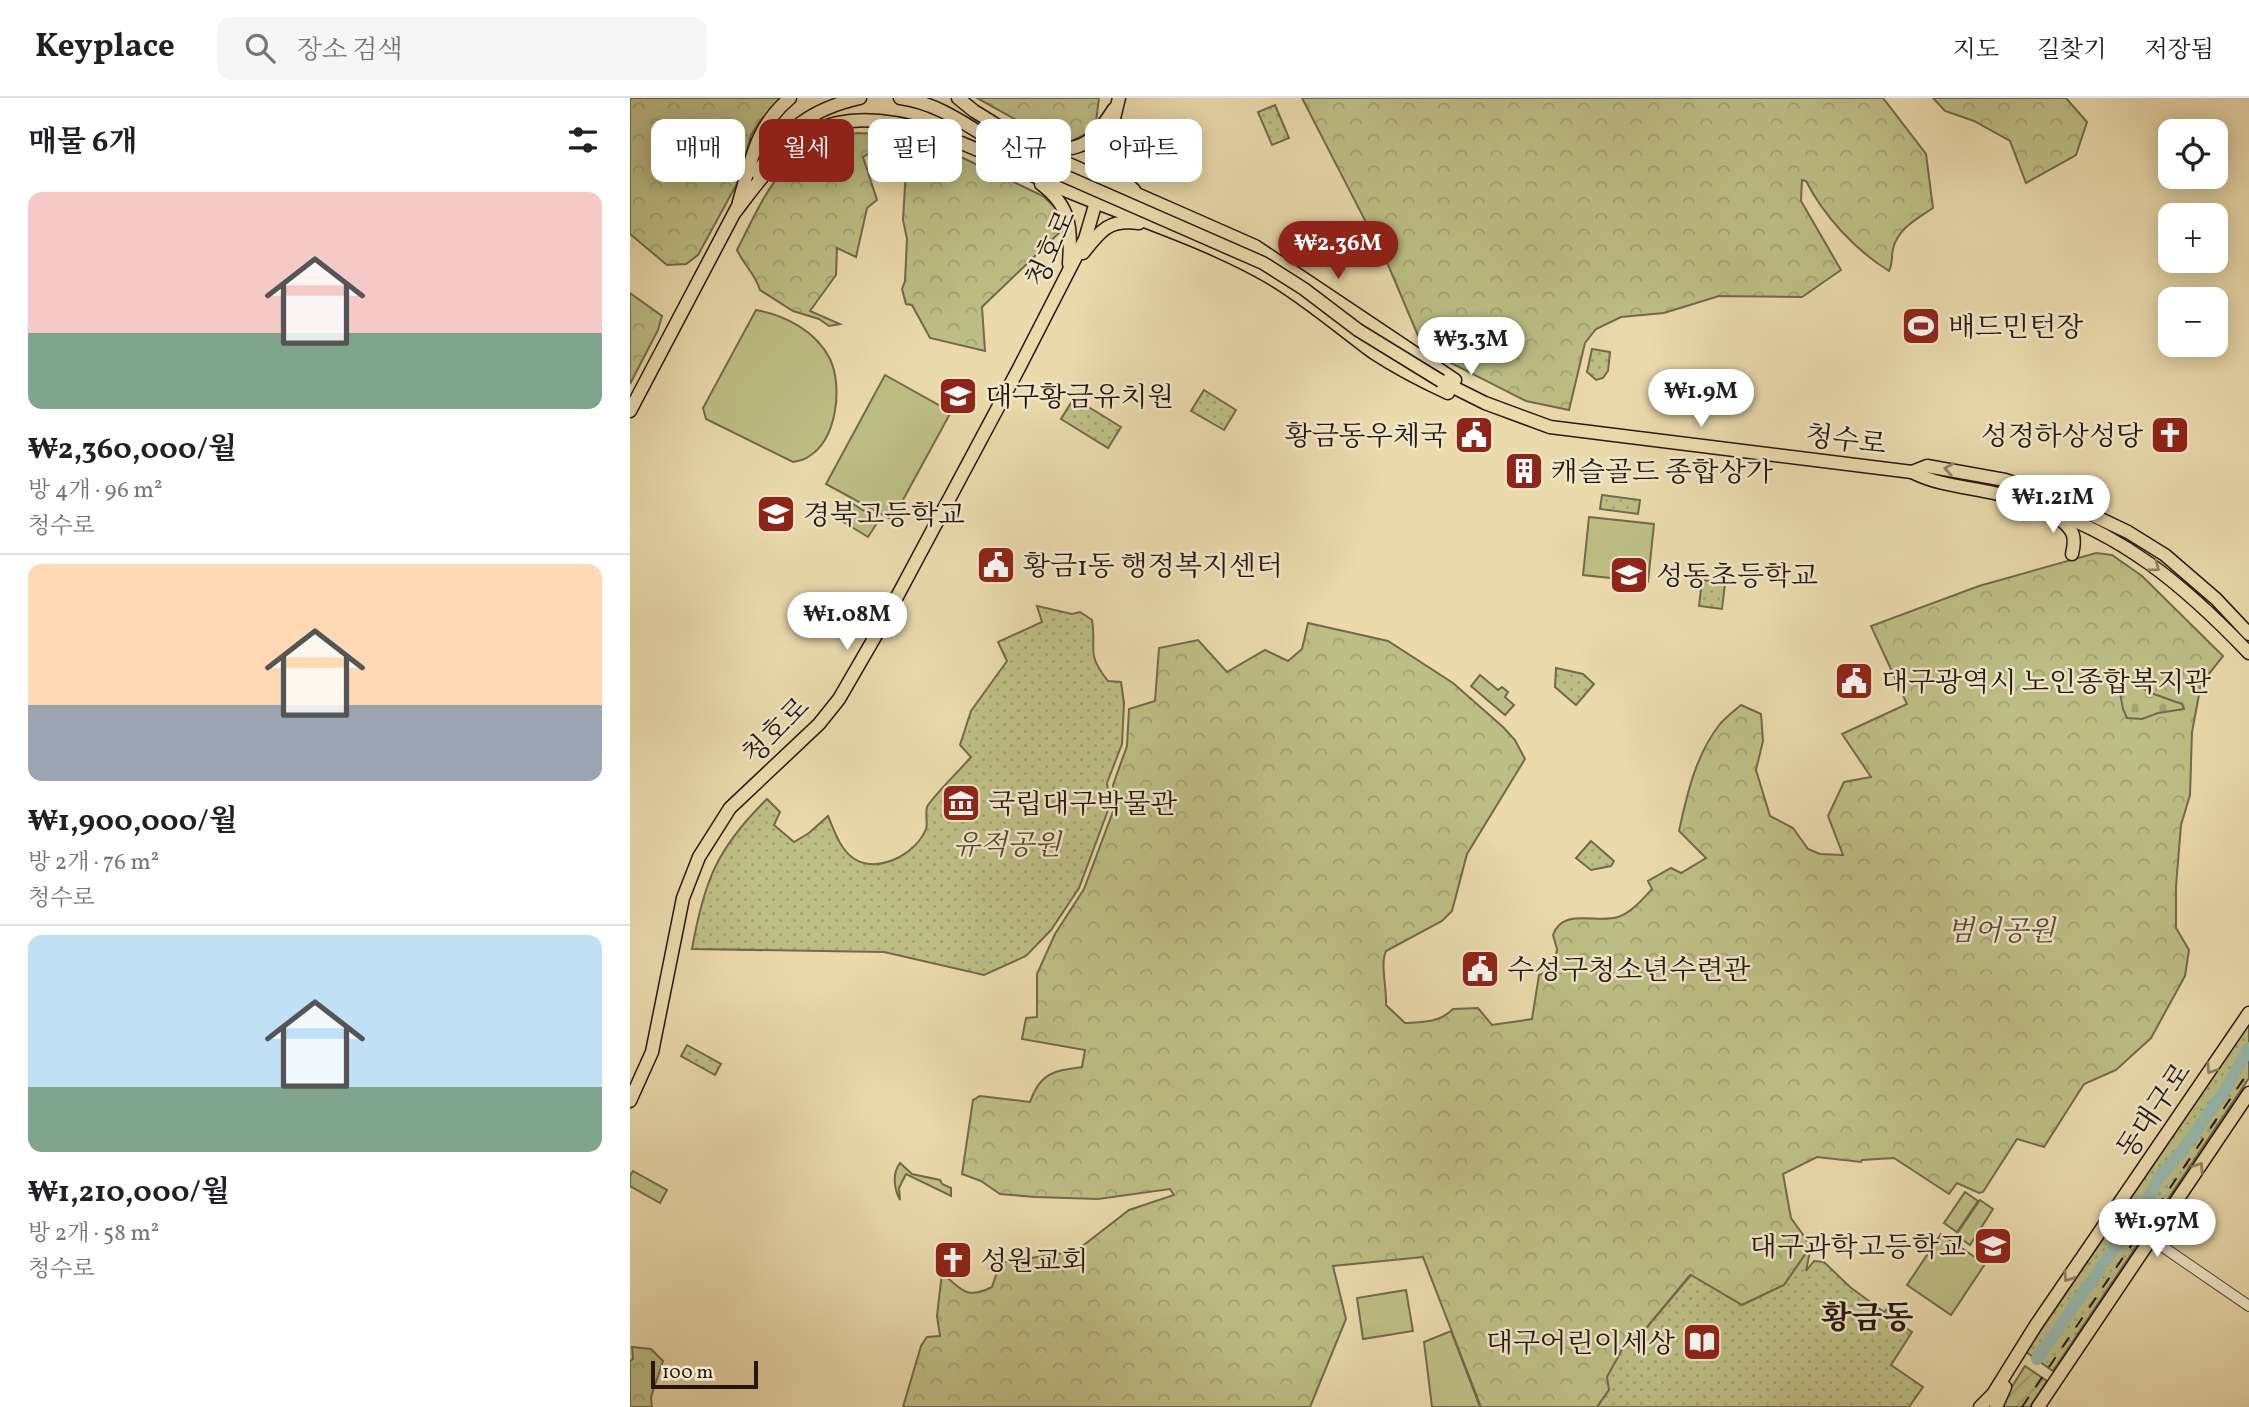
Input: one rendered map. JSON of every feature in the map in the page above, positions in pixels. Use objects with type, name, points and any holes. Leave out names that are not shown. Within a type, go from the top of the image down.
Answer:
[{"type":"main road","name":"청수로","points":[[736,211],[761,132],[776,109],[790,98]]},
{"type":"main road","name":"청수로","points":[[630,411],[768,155],[790,130],[821,111],[860,98]]},
{"type":"main road","name":"청수로","points":[[900,98],[922,102],[949,113],[976,131]]},
{"type":"main road","name":"청수로","points":[[958,98],[985,119]]},
{"type":"main road","points":[[1071,149],[1086,144],[1095,136],[1118,101]]},
{"type":"main road","points":[[1118,101],[1114,143],[1116,166],[1124,182],[1138,194],[1165,207]]},
{"type":"main road","name":"청호로","points":[[1114,119],[1118,101]]},
{"type":"main road","name":"청수로","points":[[736,211],[777,159],[805,137],[835,123],[871,120],[906,126],[952,140],[976,151]]},
{"type":"main road","name":"청수로","points":[[1071,173],[1263,262],[1359,330],[1441,381],[1485,403],[1550,427],[1912,472],[1927,480],[1999,494],[2050,510],[2117,540],[2155,567],[2208,610],[2249,653]]},
{"type":"main road","points":[[1038,182],[1054,193],[1066,212],[1070,227],[1069,273]]},
{"type":"main road","points":[[1048,183],[1061,182]]},
{"type":"main road","name":"청호로","points":[[630,1101],[652,1052],[683,898],[699,856],[730,808],[820,724],[839,699],[919,559],[1069,273],[1085,239],[1096,202],[1099,182]]},
{"type":"main road","name":"청수로","points":[[1106,182],[1255,246],[1461,384],[1485,403]]},
{"type":"main road","name":"청수로","points":[[1048,183],[1225,255],[1271,278],[1377,355],[1454,396],[1485,403]]},
{"type":"main road","points":[[1159,227],[1153,214],[1165,207]]},
{"type":"main road","points":[[1069,273],[1103,229],[1112,223],[1123,221],[1159,227]]},
{"type":"main road","name":"청수로","points":[[1912,472],[1927,466],[2005,480],[2048,494],[2128,532],[2165,555],[2216,599],[2249,634]]},
{"type":"main road","points":[[2050,510],[2073,529],[2075,541],[2072,554]]},
{"type":"main road","name":"동대구로","points":[[1980,1407],[1992,1403],[2014,1360],[2249,1013]]},
{"type":"main road","points":[[2038,1407],[2249,1093]]},
{"type":"street","points":[[2150,1238],[2249,1306]]},
{"type":"green space","points":[[630,98],[783,98],[759,119],[751,135],[745,158],[745,119],[651,119],[651,182],[738,182],[698,255],[686,264],[667,265],[630,234]]},
{"type":"green space","points":[[977,98],[1099,98],[1096,119],[1085,119],[1085,134],[1072,141],[1071,119],[1014,119]]},
{"type":"green space","points":[[1302,98],[1883,98],[1926,154],[1933,208],[1899,235],[1889,271],[1864,253],[1842,231],[1822,207],[1806,181],[1802,180],[1801,201],[1841,270],[1802,297],[1719,296],[1664,313],[1621,317],[1596,329],[1585,343],[1569,410],[1526,401],[1445,360],[1422,345],[1389,267]]},
{"type":"green space","points":[[1933,98],[2066,98],[2087,122],[2076,155],[2026,183],[2010,141],[1974,121],[1945,111]]},
{"type":"green space","points":[[1275,105],[1289,138],[1272,145],[1258,112]]},
{"type":"green space","points":[[854,134],[868,134],[868,154],[863,157],[868,182],[871,182],[877,200],[867,208],[856,257],[837,248],[836,275],[810,311],[840,324],[829,326],[819,319],[793,311],[760,290],[737,250],[758,208],[775,182],[854,182]]},
{"type":"green space","points":[[962,158],[976,164],[976,182],[1014,182],[1043,196],[1060,212],[1061,231],[982,307],[985,351],[930,338],[912,305],[906,304],[902,289],[905,281],[907,239],[903,220],[905,182],[962,182]]},
{"type":"green space","points":[[630,293],[662,316],[658,330],[630,384]]},
{"type":"green space","points":[[756,310],[788,320],[817,340],[830,359],[834,371],[836,398],[831,426],[818,449],[801,460],[793,462],[706,419],[703,408]]},
{"type":"green space","points":[[1592,349],[1610,352],[1608,371],[1603,378],[1596,380],[1587,372]]},
{"type":"green space","points":[[885,375],[951,412],[892,520],[826,484]]},
{"type":"green space","points":[[1204,390],[1236,410],[1224,430],[1191,411]]},
{"type":"green space","points":[[1074,398],[1121,427],[1108,448],[1061,419]]},
{"type":"green space","points":[[1602,495],[1640,500],[1638,514],[1600,509]]},
{"type":"green space","points":[[848,501],[879,520],[868,537],[837,518]]},
{"type":"green space","points":[[1589,517],[1654,524],[1648,582],[1583,575]]},
{"type":"green space","name":"범어공원","points":[[2096,553],[2112,555],[2142,576],[2223,656],[2201,684],[2192,732],[2190,795],[2181,825],[2176,886],[2176,928],[2189,950],[2185,976],[2151,1038],[2116,1070],[2084,1084],[2044,1147],[2017,1139],[1983,1192],[1979,1193],[1957,1183],[1949,1194],[1894,1158],[1861,1162],[1817,1157],[1783,1174],[1791,1218],[1811,1246],[1784,1285],[1742,1305],[1690,1275],[1643,1332],[1625,1343],[1609,1390],[1597,1407],[1481,1407],[1423,1257],[1333,1266],[1346,1319],[1310,1407],[903,1407],[921,1346],[927,1337],[940,1336],[937,1316],[942,1273],[965,1291],[983,1291],[992,1287],[997,1272],[989,1269],[991,1264],[1076,1251],[1129,1210],[1174,1195],[1170,1189],[1098,1199],[1000,1194],[981,1181],[962,1174],[973,1100],[980,1096],[1030,1102],[1043,1079],[1055,1072],[1082,1067],[1085,1050],[1022,1039],[1026,1018],[1037,1017],[1037,974],[1055,934],[1084,889],[1115,806],[1113,785],[1127,746],[1129,709],[1155,701],[1159,648],[1198,640],[1227,672],[1265,650],[1288,661],[1302,649],[1308,623],[1388,641],[1453,683],[1515,740],[1525,759],[1467,854],[1452,911],[1442,921],[1386,951],[1384,956],[1386,1005],[1405,1023],[1436,1019],[1453,1009],[1478,1008],[1492,1025],[1532,1019],[1539,975],[1554,969],[1557,949],[1553,935],[1564,921],[1581,918],[1610,919],[1623,915],[1652,889],[1648,881],[1671,868],[1681,873],[1706,858],[1679,831],[1682,817],[1689,789],[1705,748],[1720,724],[1741,705],[1761,714],[1763,741],[1756,770],[1770,816],[1793,828],[1808,849],[1820,854],[1843,855],[1828,816],[1844,782],[1871,777],[1842,734],[1907,704],[1871,626],[1979,586]]},
{"type":"green space","points":[[1702,580],[1725,583],[1722,609],[1699,606]]},
{"type":"green space","name":"유적공원","points":[[1037,606],[1072,614],[1080,612],[1092,620],[1096,663],[1108,681],[1121,682],[1124,703],[1122,744],[1107,783],[1110,805],[1079,888],[1051,930],[1026,956],[984,975],[884,952],[692,949],[702,904],[715,867],[736,834],[767,799],[780,812],[774,825],[794,842],[828,816],[844,850],[863,863],[884,863],[905,854],[914,846],[926,829],[927,807],[971,757],[960,745],[971,711],[1007,661],[998,642],[1042,622]]},
{"type":"green space","points":[[1556,668],[1583,674],[1594,684],[1576,705],[1555,687]]},
{"type":"green space","points":[[1480,675],[1498,690],[1502,687],[1508,692],[1505,697],[1514,705],[1505,715],[1471,686]]},
{"type":"green space","points":[[2125,678],[2151,693],[2182,704],[2184,709],[2158,713],[2142,719],[2127,718],[2119,688]]},
{"type":"green space","points":[[1591,841],[1614,861],[1611,866],[1591,870],[1576,858]]},
{"type":"green space","points":[[2249,1024],[2249,1078],[2053,1371],[2026,1352]]},
{"type":"green space","points":[[687,1045],[721,1064],[715,1075],[681,1056]]},
{"type":"green space","points":[[900,1163],[912,1174],[940,1180],[951,1188],[951,1196],[906,1174],[899,1188],[900,1200],[895,1181]]},
{"type":"green space","points":[[633,1171],[667,1190],[660,1203],[630,1186]]},
{"type":"green space","points":[[1965,1192],[1978,1201],[1957,1232],[1944,1223]]},
{"type":"green space","points":[[1980,1200],[1993,1209],[1970,1245],[1956,1235]]},
{"type":"green space","points":[[1941,1234],[1985,1264],[1951,1315],[1907,1285]]},
{"type":"green space","points":[[1811,1246],[1806,1271],[1814,1261],[1824,1262],[1850,1287],[1884,1312],[1887,1309],[1892,1312],[1890,1317],[1912,1332],[1891,1365],[1923,1387],[1909,1407],[1597,1407],[1609,1390],[1607,1377],[1626,1342],[1643,1332],[1691,1275],[1742,1305],[1784,1285]]},
{"type":"green space","points":[[1406,1290],[1413,1331],[1363,1339],[1357,1298]]},
{"type":"green space","points":[[1451,1331],[1480,1407],[1432,1407],[1424,1342]]},
{"type":"green space","points":[[632,1347],[651,1349],[663,1361],[651,1397],[652,1407],[630,1407]]},
{"type":"green space","points":[[2025,1366],[2047,1381],[2030,1407],[1999,1407]]},
{"type":"waterway","points":[[2037,1359],[2146,1203],[2158,1179],[2182,1151],[2227,1087],[2249,1048]]},
{"type":"railway","points":[[2022,1407],[2249,1071]]},
{"type":"place","name":"배드민턴장","points":[[1921,326]]},
{"type":"place","name":"대구황금유치원","points":[[958,396]]},
{"type":"place","name":"황금동우체국","points":[[1474,435]]},
{"type":"place","name":"성정하상성당","points":[[2170,435]]},
{"type":"place","name":"캐슬골드 종합상가","points":[[1524,471]]},
{"type":"place","name":"경북고등학교","points":[[776,514]]},
{"type":"place","name":"황금1동 행정복지센터","points":[[996,565]]},
{"type":"place","name":"성동초등학교","points":[[1629,575]]},
{"type":"place","name":"대구광역시 노인종합복지관","points":[[1854,681]]},
{"type":"place","name":"국립대구박물관","points":[[961,803]]},
{"type":"place","name":"수성구청소년수련관","points":[[1480,969]]},
{"type":"place","name":"대구과학고등학교","points":[[1993,1246]]},
{"type":"place","name":"성원교회","points":[[953,1260]]},
{"type":"place","name":"대구어린이세상","points":[[1702,1342]]},
{"type":"district","name":"황금동","points":[[1867,1317]]}]
